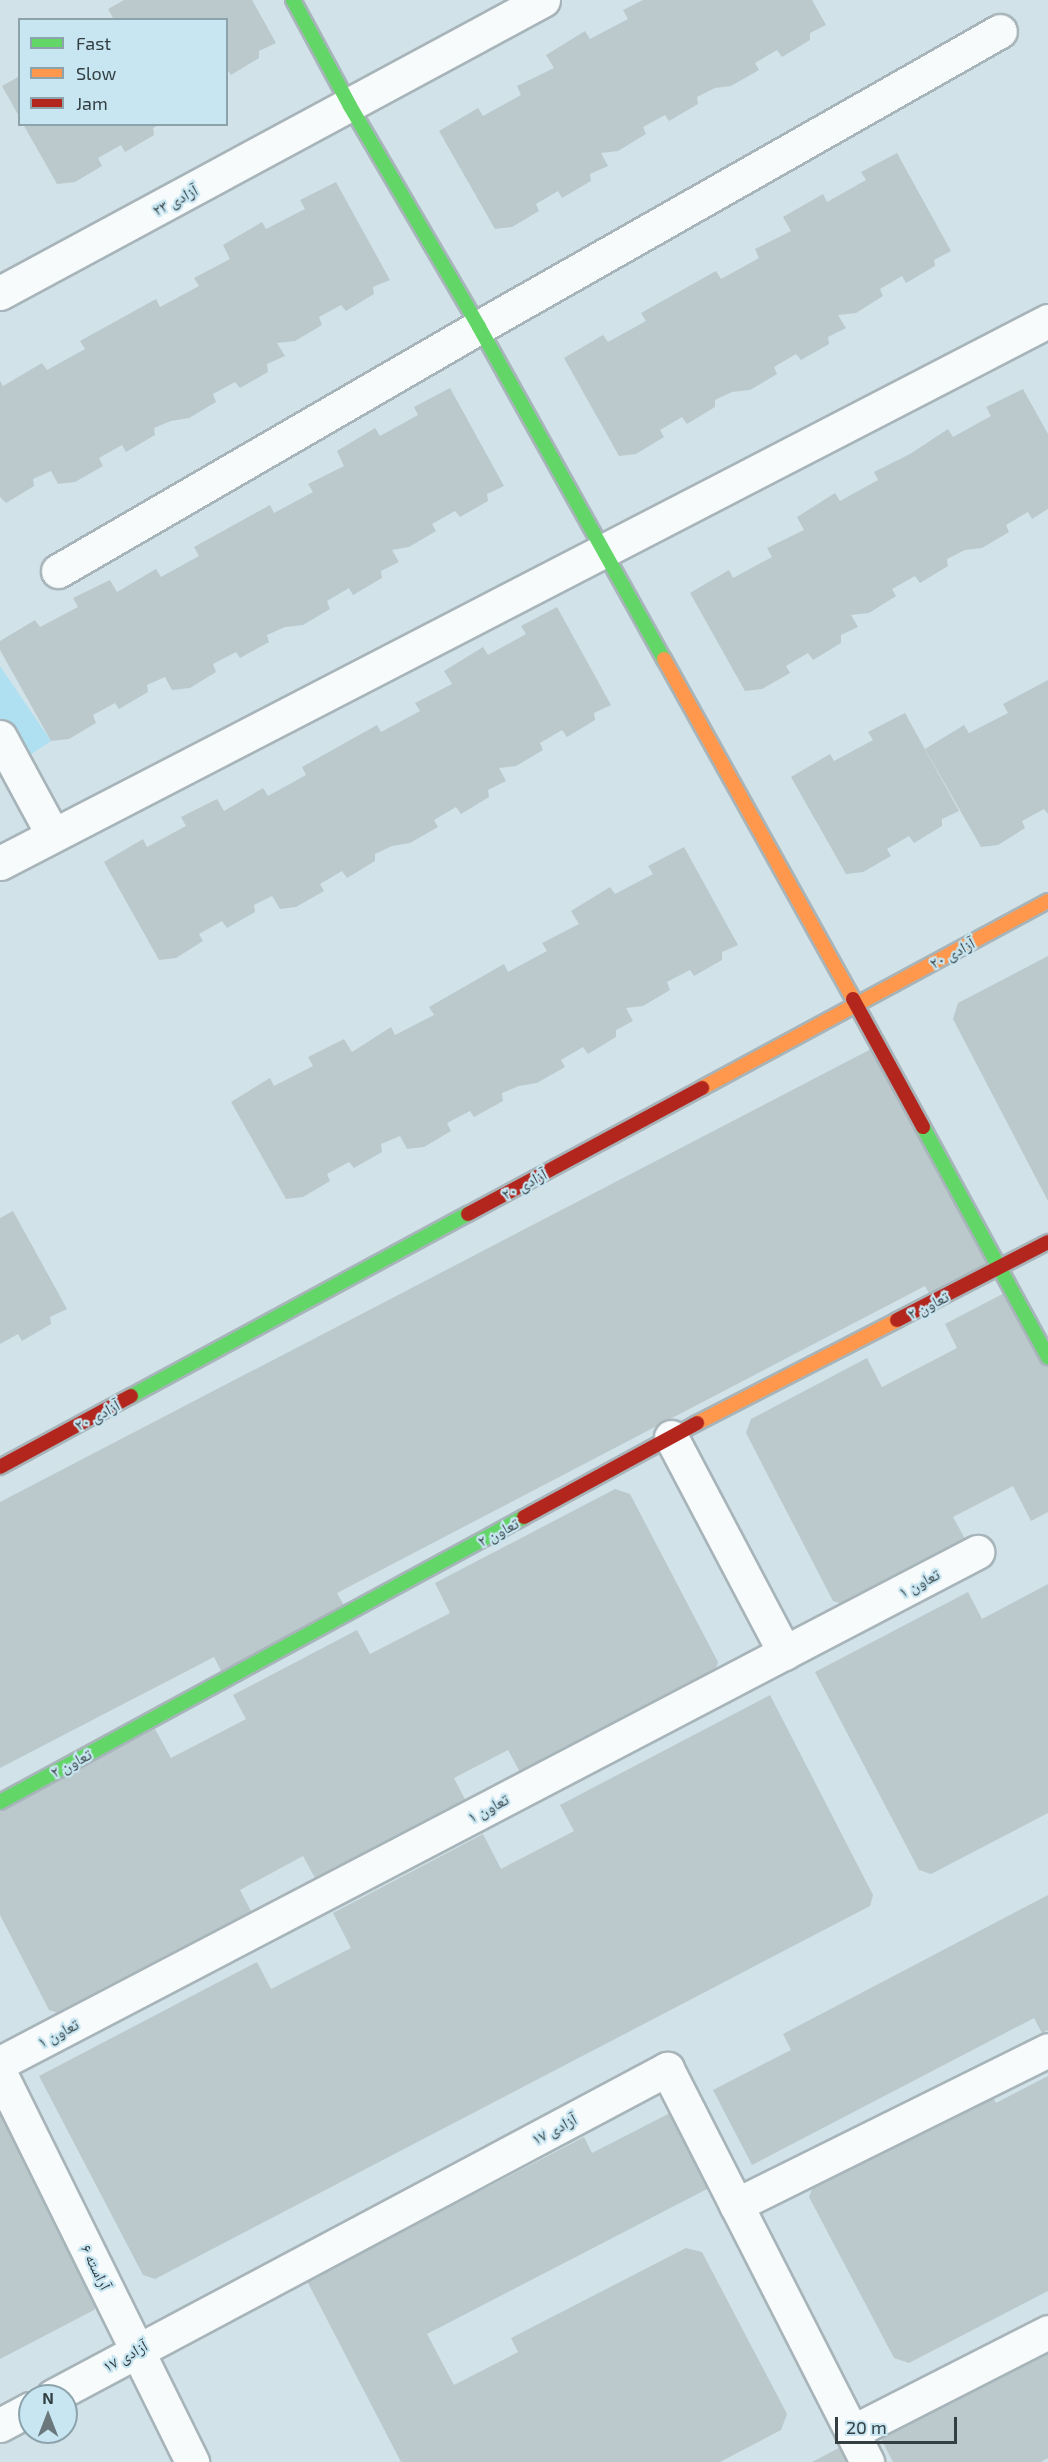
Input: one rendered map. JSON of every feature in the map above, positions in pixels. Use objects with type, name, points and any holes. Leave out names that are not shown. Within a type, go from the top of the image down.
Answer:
[{"type":"street","points":[[293,0],[351,106],[479,327],[857,1005],[1048,1357]]},
{"type":"street","name":"آزادی ۲۳","points":[[0,293],[351,106],[543,0]]},
{"type":"street","points":[[58,571],[479,327],[1000,31]]},
{"type":"street","points":[[0,863],[1048,321]]},
{"type":"street","points":[[0,737],[52,835]]},
{"type":"street","name":"آزادی ۲۰","points":[[0,1467],[1048,901]]},
{"type":"street","name":"تعاون ۲","points":[[0,1802],[671,1437],[1048,1242]]},
{"type":"street","points":[[671,1437],[786,1653]]},
{"type":"street","name":"تعاون ۱","points":[[0,2063],[976,1552]]},
{"type":"street","points":[[736,2205],[1048,2050]]},
{"type":"street","name":"آزادی ۱۷","points":[[75,2384],[667,2069],[867,2462]]},
{"type":"street","name":"آراسته ۶","points":[[0,2073],[192,2462]]},
{"type":"street","points":[[852,2432],[1048,2332]]},
{"type":"street","points":[[0,2425],[18,2415]]},
{"type":"shaded area","points":[[0,666],[51,741],[0,775]]},
{"type":"building","points":[[124,0],[252,0],[276,43],[259,51],[259,58],[231,75],[228,71],[228,18],[113,18],[108,9]]},
{"type":"building","points":[[643,0],[812,0],[826,25],[810,33],[810,40],[782,57],[777,50],[755,63],[759,70],[731,86],[715,88],[697,97],[698,104],[669,121],[665,115],[643,127],[646,134],[618,151],[601,153],[608,166],[590,174],[591,181],[562,198],[558,191],[536,204],[539,211],[512,227],[495,229],[439,131],[478,108],[483,116],[521,95],[517,86],[554,68],[546,55],[585,31],[590,39],[628,19],[623,10]]},
{"type":"building","points":[[18,77],[18,114],[2,86]]},
{"type":"building","points":[[24,126],[156,126],[153,128],[154,135],[125,152],[121,145],[98,158],[102,166],[75,182],[57,184]]},
{"type":"building","points":[[897,153],[951,251],[934,260],[935,266],[906,283],[902,276],[880,289],[883,296],[856,313],[838,315],[846,328],[828,337],[829,344],[801,360],[796,354],[774,367],[777,374],[750,390],[732,392],[715,400],[715,407],[687,424],[682,417],[660,430],[664,437],[636,454],[619,456],[564,358],[603,335],[608,342],[646,321],[641,313],[716,271],[721,279],[759,258],[755,249],[791,231],[783,217],[823,194],[827,202],[866,180],[861,172]]},
{"type":"building","points":[[336,182],[390,280],[373,287],[374,294],[346,311],[341,305],[319,317],[322,325],[295,341],[277,343],[285,356],[267,364],[268,372],[240,388],[235,382],[213,394],[216,402],[189,418],[171,421],[154,428],[155,435],[126,452],[122,445],[99,458],[103,466],[75,482],[58,484],[51,471],[33,479],[34,486],[6,503],[0,497],[0,381],[3,386],[42,363],[47,370],[85,349],[80,341],[156,299],[160,307],[199,286],[194,278],[230,259],[223,245],[262,222],[266,229],[305,209],[300,200]]},
{"type":"building","points":[[450,388],[504,486],[487,494],[488,501],[460,517],[455,511],[432,524],[436,531],[409,547],[392,550],[399,562],[381,571],[382,578],[353,595],[349,588],[327,601],[330,609],[303,625],[285,627],[267,635],[269,642],[240,658],[236,652],[213,664],[216,672],[190,688],[172,690],[165,677],[147,685],[148,692],[119,709],[115,703],[93,715],[96,723],[69,739],[51,741],[0,650],[0,641],[35,620],[40,627],[78,607],[73,598],[110,580],[117,592],[156,569],[161,577],[199,556],[194,547],[270,505],[274,513],[313,492],[308,484],[344,466],[337,451],[375,428],[380,436],[418,415],[414,407]]},
{"type":"building","points":[[1023,389],[1048,434],[1048,509],[1032,519],[1028,512],[1006,525],[1009,532],[982,548],[965,550],[947,559],[948,566],[920,583],[915,576],[892,589],[896,596],[869,613],[851,615],[858,627],[841,635],[841,643],[813,660],[808,653],[786,666],[790,673],[762,689],[745,691],[690,593],[729,570],[733,578],[772,557],[767,548],[804,530],[797,517],[835,493],[840,501],[878,480],[874,472],[910,454],[948,429],[953,437],[991,416],[986,407]]},
{"type":"building","points":[[557,607],[611,705],[594,713],[595,720],[567,737],[562,730],[540,743],[543,750],[516,766],[499,768],[506,781],[488,790],[489,797],[461,814],[456,807],[434,820],[438,827],[410,843],[392,846],[375,854],[375,861],[347,878],[342,871],[320,884],[324,891],[296,907],[280,909],[272,896],[254,905],[255,912],[227,928],[222,921],[199,934],[203,941],[176,958],[159,960],[104,862],[143,839],[147,847],[186,826],[181,817],[217,799],[224,811],[263,788],[268,796],[306,775],[302,767],[377,725],[381,732],[420,711],[415,703],[452,684],[444,671],[483,647],[488,655],[526,634],[521,626]]},
{"type":"building","points":[[1048,680],[1048,814],[1044,809],[1022,821],[1025,828],[998,845],[981,847],[925,749],[964,725],[969,733],[1008,713],[1003,704]]},
{"type":"building","points":[[905,713],[959,811],[942,819],[942,826],[914,843],[909,836],[887,849],[891,856],[863,872],[846,874],[791,777],[830,754],[834,761],[873,740],[868,732]]},
{"type":"building","points":[[684,847],[738,945],[722,952],[722,960],[694,976],[690,970],[667,982],[670,990],[643,1006],[626,1008],[633,1021],[616,1030],[616,1037],[588,1054],[583,1047],[561,1060],[565,1067],[537,1083],[519,1086],[502,1093],[503,1101],[474,1117],[470,1111],[447,1123],[451,1131],[424,1147],[407,1149],[400,1136],[381,1144],[382,1152],[354,1168],[349,1162],[327,1174],[330,1181],[303,1197],[286,1199],[231,1102],[270,1078],[274,1086],[313,1066],[308,1057],[344,1039],[352,1052],[391,1027],[395,1035],[434,1015],[429,1007],[504,964],[508,972],[547,951],[542,943],[579,924],[571,911],[610,887],[615,894],[653,874],[648,866]]},
{"type":"building","points":[[1048,956],[1048,1201],[953,1019],[958,1003]]},
{"type":"building","points":[[873,1048],[1001,1268],[934,1303],[925,1286],[337,1593],[346,1609],[222,1673],[214,1657],[0,1768],[0,1502]]},
{"type":"building","points":[[13,1211],[67,1309],[50,1317],[51,1324],[22,1341],[18,1334],[0,1344],[0,1218]]},
{"type":"building","points":[[1012,1289],[1048,1358],[1048,1512],[1031,1521],[1013,1486],[953,1517],[968,1544],[849,1606],[833,1601],[746,1433],[751,1419],[867,1358],[882,1387],[957,1348],[945,1324]]},
{"type":"building","points":[[615,1489],[630,1494],[718,1662],[713,1677],[522,1776],[508,1750],[454,1778],[472,1813],[322,1891],[303,1856],[240,1890],[254,1917],[65,2015],[49,2010],[0,1915],[0,1810],[155,1729],[171,1758],[246,1719],[233,1695],[357,1630],[370,1654],[450,1613],[435,1583]]},
{"type":"building","points":[[1048,1584],[1048,1813],[931,1874],[919,1870],[815,1672],[968,1592],[982,1619]]},
{"type":"building","points":[[770,1695],[873,1895],[870,1906],[155,2279],[143,2275],[39,2076],[257,1962],[271,1989],[351,1948],[333,1913],[483,1834],[501,1869],[574,1831],[560,1805]]},
{"type":"building","points":[[1048,1895],[1048,2030],[1042,2033],[1034,2018],[752,2165],[713,2090],[791,2050],[783,2034]]},
{"type":"building","points":[[1048,2076],[1048,2291],[909,2363],[894,2358],[809,2197],[815,2181],[989,2089],[996,2103]]},
{"type":"building","points":[[0,2112],[97,2299],[94,2310],[0,2359]]},
{"type":"building","points":[[670,2113],[709,2188],[427,2334],[454,2385],[518,2352],[511,2338],[686,2248],[702,2252],[787,2414],[781,2430],[720,2462],[401,2462],[307,2281],[584,2137],[592,2153]]},
{"type":"building","points":[[1048,2339],[1048,2458],[1041,2462],[893,2462],[876,2429]]},
{"type":"building","points":[[854,2440],[866,2462],[812,2462]]},
{"type":"traffic: fast","points":[[293,0],[350,106],[479,327],[664,659]]},
{"type":"traffic: fast","points":[[923,1127],[1048,1357]]},
{"type":"traffic: fast","points":[[131,1396],[468,1214]]},
{"type":"traffic: fast","points":[[0,1802],[524,1517]]},
{"type":"traffic: slow","points":[[664,659],[853,999]]},
{"type":"traffic: slow","points":[[702,1088],[1048,901]]},
{"type":"traffic: slow","points":[[697,1423],[897,1320]]},
{"type":"traffic: jam","points":[[853,999],[923,1127]]},
{"type":"traffic: jam","points":[[468,1214],[702,1088]]},
{"type":"traffic: jam","points":[[897,1320],[1048,1242]]},
{"type":"traffic: jam","points":[[0,1467],[131,1396]]},
{"type":"traffic: jam","points":[[524,1517],[697,1423]]}]
